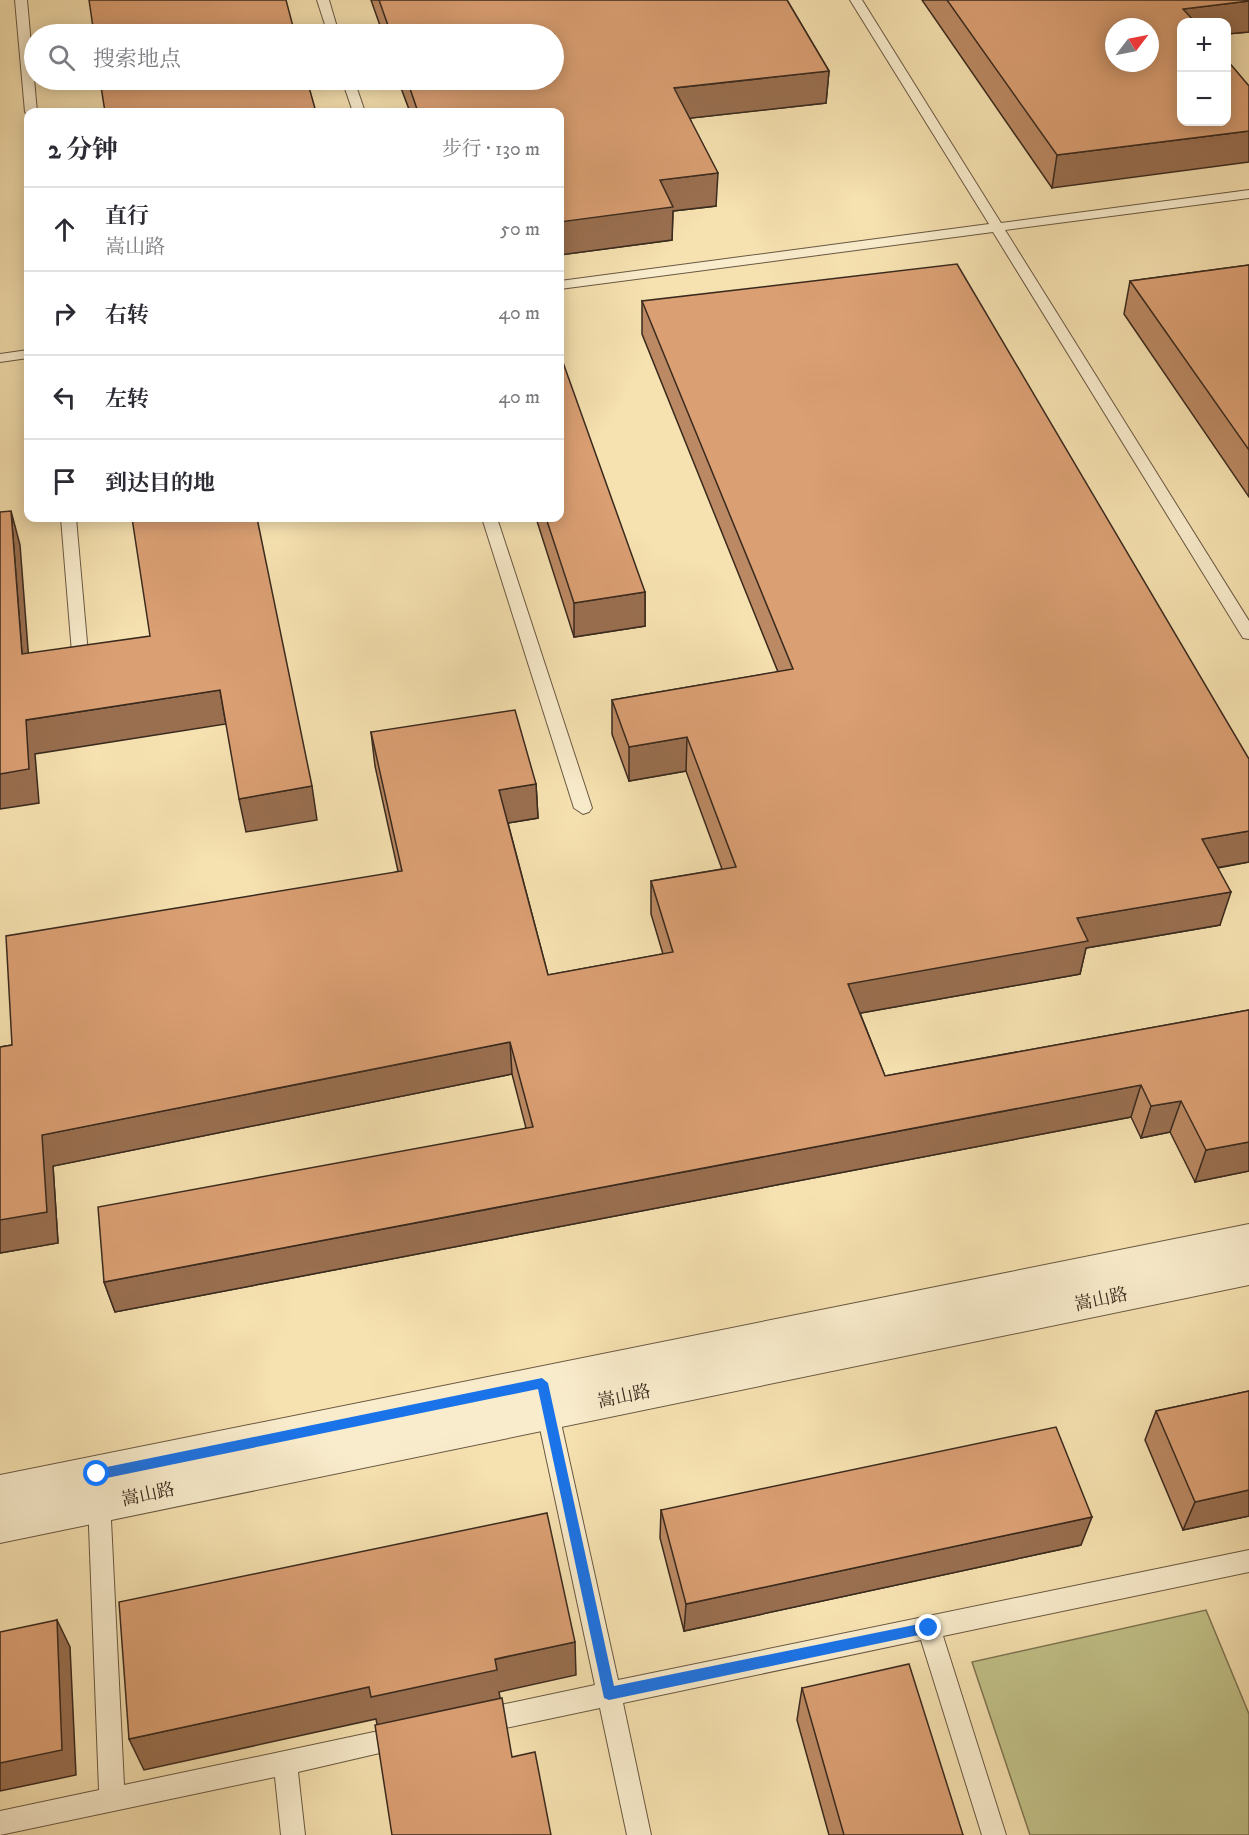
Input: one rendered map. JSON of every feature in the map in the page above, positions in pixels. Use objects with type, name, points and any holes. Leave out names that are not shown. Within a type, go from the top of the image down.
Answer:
[{"type":"street","name":"嵩山路","points":[[545,1398],[1249,1240]]},
{"type":"street","name":"嵩山路","points":[[0,1524],[98,1489],[545,1398],[1249,1269]]},
{"type":"street","name":"嵩山路","points":[[0,1494],[98,1489]]},
{"type":"lane","points":[[21,0],[24,34]]},
{"type":"lane","points":[[323,0],[331,24]]},
{"type":"lane","points":[[856,0],[1249,634]]},
{"type":"lane","points":[[29,90],[31,108]]},
{"type":"lane","points":[[351,90],[358,108]]},
{"type":"lane","points":[[564,284],[1249,194]]},
{"type":"lane","points":[[0,358],[24,355]]},
{"type":"lane","points":[[68,522],[81,665]]},
{"type":"lane","points":[[490,522],[583,808]]},
{"type":"lane","points":[[545,1398],[639,1835]]},
{"type":"lane","points":[[98,1489],[112,1799]]},
{"type":"lane","points":[[458,1726],[1249,1561]]},
{"type":"lane","points":[[929,1628],[994,1835]]},
{"type":"lane","points":[[0,1823],[424,1733]]},
{"type":"lane","points":[[285,1762],[293,1835]]},
{"type":"green space","points":[[1206,1610],[1249,1714],[1249,1835],[1030,1835],[972,1662]]},
{"type":"building","points":[[89,0],[286,0],[292,24],[93,24]]},
{"type":"building","points":[[379,0],[787,0],[829,71],[674,88],[718,173],[660,180],[673,207],[564,221],[564,108],[417,108],[410,90],[564,90],[564,24],[387,24]]},
{"type":"building","points":[[947,0],[1249,0],[1183,9],[1191,18],[1177,18],[1177,126],[1231,126],[1231,65],[1249,86],[1249,131],[1057,155]]},
{"type":"building","points":[[102,90],[310,90],[315,108],[104,108]]},
{"type":"building","points":[[957,264],[1249,759],[1249,831],[1202,839],[1231,892],[1077,918],[1088,941],[848,984],[885,1076],[1249,1010],[1249,1142],[1206,1150],[1181,1101],[1151,1106],[1141,1085],[104,1282],[98,1207],[533,1127],[510,1042],[42,1135],[47,1212],[0,1220],[0,1047],[12,1045],[6,936],[402,871],[371,732],[515,710],[536,784],[499,790],[548,975],[673,952],[651,881],[736,867],[687,737],[629,747],[612,700],[793,669],[642,301]]},
{"type":"building","points":[[1249,265],[1249,450],[1130,281]]},
{"type":"building","points":[[564,365],[645,592],[574,603],[547,522],[564,522]]},
{"type":"building","points":[[11,511],[22,654],[150,636],[133,522],[258,522],[312,786],[239,799],[220,690],[26,720],[29,769],[0,774],[0,512]]},
{"type":"building","points":[[1249,1391],[1249,1490],[1195,1502],[1156,1411]]},
{"type":"building","points":[[1056,1427],[1092,1517],[686,1604],[661,1510]]},
{"type":"building","points":[[547,1513],[575,1642],[495,1659],[497,1670],[371,1697],[369,1687],[129,1739],[119,1602]]},
{"type":"building","points":[[57,1620],[62,1750],[0,1763],[0,1632]]},
{"type":"building","points":[[909,1664],[963,1835],[844,1835],[802,1688]]},
{"type":"building","points":[[502,1698],[512,1757],[535,1752],[551,1835],[392,1835],[375,1725]]},
{"type":"route","points":[[97,1474],[542,1383],[609,1694],[929,1628]]}]
